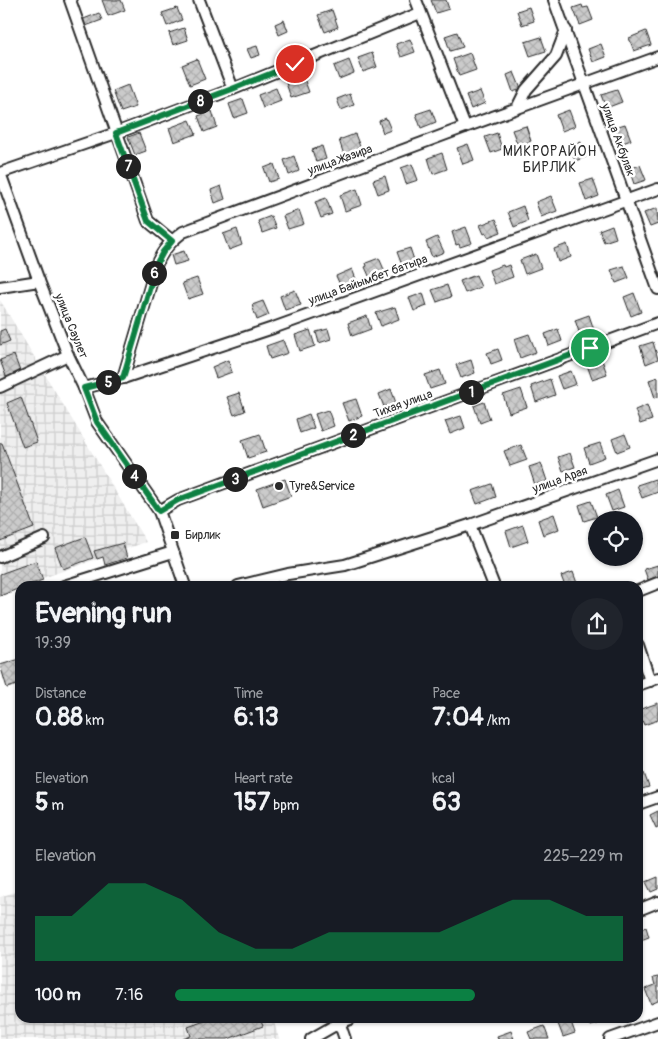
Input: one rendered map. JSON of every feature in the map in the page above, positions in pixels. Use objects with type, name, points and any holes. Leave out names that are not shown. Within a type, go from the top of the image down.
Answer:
[{"type":"street","points":[[70,0],[148,221],[172,241]]},
{"type":"street","points":[[199,0],[232,89]]},
{"type":"street","points":[[416,0],[465,127]]},
{"type":"street","name":"улица Акбулак","points":[[554,0],[658,289]]},
{"type":"street","points":[[0,173],[116,133],[232,89],[420,13]]},
{"type":"street","points":[[517,108],[526,90],[556,56],[566,30]]},
{"type":"street","name":"улица Жазира","points":[[123,378],[157,263],[163,252],[182,232],[658,58]]},
{"type":"street","name":"улица Саулет","points":[[0,173],[39,281],[97,422],[159,511],[183,581]]},
{"type":"street","name":"улица Байымбет батыра","points":[[84,388],[123,378],[273,328],[658,188]]},
{"type":"street","points":[[0,287],[39,281]]},
{"type":"street","name":"Тихая улица","points":[[159,511],[178,500],[658,323]]},
{"type":"street","points":[[0,387],[68,355]]},
{"type":"street","name":"улица Арая","points":[[259,581],[288,574],[345,565],[470,525],[658,459]]},
{"type":"street","points":[[470,525],[492,581]]},
{"type":"street","points":[[0,557],[44,538]]},
{"type":"street","points":[[80,581],[173,552]]},
{"type":"street","points":[[643,590],[658,583]]},
{"type":"street","points":[[643,656],[654,679]]},
{"type":"street","points":[[643,802],[658,797]]},
{"type":"street","points":[[643,908],[658,902]]},
{"type":"street","points":[[610,1039],[658,1022]]},
{"type":"street","points":[[311,1039],[335,1023]]},
{"type":"street","points":[[339,1023],[345,1039]]},
{"type":"shaded area","points":[[0,300],[146,542],[34,581],[15,581],[15,588],[0,593]]},
{"type":"shaded area","points":[[15,892],[15,1023],[274,1023],[279,1039],[0,1039],[0,897]]},
{"type":"building","points":[[102,0],[121,0],[125,10],[108,16]]},
{"type":"building","points":[[431,0],[446,0],[449,9],[436,13]]},
{"type":"building","points":[[582,5],[583,8],[588,7],[593,20],[580,25],[573,8]]},
{"type":"building","points":[[529,7],[534,21],[522,25],[517,11]]},
{"type":"building","points":[[177,8],[182,20],[167,26],[162,13]]},
{"type":"building","points":[[332,10],[338,27],[325,32],[318,15]]},
{"type":"building","points":[[99,13],[102,20],[83,27],[81,20]]},
{"type":"building","points":[[284,20],[288,31],[279,35],[275,24]]},
{"type":"building","points":[[184,28],[188,40],[173,45],[169,33]]},
{"type":"building","points":[[646,31],[651,45],[634,51],[629,38]]},
{"type":"building","points":[[457,32],[463,47],[450,51],[445,36]]},
{"type":"building","points":[[541,37],[546,51],[530,56],[525,42]]},
{"type":"building","points":[[410,39],[415,52],[401,57],[396,44]]},
{"type":"building","points":[[601,44],[606,57],[593,62],[588,49]]},
{"type":"building","points":[[257,46],[260,55],[251,58],[247,49]]},
{"type":"building","points":[[372,53],[377,67],[363,72],[358,58]]},
{"type":"building","points":[[470,53],[476,70],[459,76],[453,59]]},
{"type":"building","points":[[197,59],[205,79],[190,85],[182,65]]},
{"type":"building","points":[[349,60],[354,73],[339,79],[334,66]]},
{"type":"building","points":[[514,72],[521,89],[513,92],[507,75]]},
{"type":"building","points":[[303,76],[309,92],[291,98],[286,83]]},
{"type":"building","points":[[128,85],[136,107],[121,112],[113,91]]},
{"type":"building","points":[[276,88],[281,101],[263,108],[258,95]]},
{"type":"building","points":[[617,90],[622,102],[606,108],[601,95]]},
{"type":"building","points":[[480,91],[485,103],[471,109],[466,96]]},
{"type":"building","points":[[350,94],[354,105],[341,110],[337,99]]},
{"type":"building","points":[[243,99],[248,113],[234,118],[229,104]]},
{"type":"building","points":[[431,109],[436,122],[421,128],[416,114]]},
{"type":"building","points":[[569,110],[575,126],[562,131],[556,115]]},
{"type":"building","points":[[212,111],[217,127],[204,132],[198,116]]},
{"type":"building","points":[[386,118],[391,130],[383,133],[379,121]]},
{"type":"building","points":[[190,120],[196,134],[174,142],[169,128]]},
{"type":"building","points":[[625,124],[631,140],[617,145],[612,128]]},
{"type":"building","points":[[526,126],[531,141],[518,146],[512,130]]},
{"type":"building","points":[[139,133],[146,151],[135,155],[128,137]]},
{"type":"building","points":[[497,133],[502,149],[491,153],[485,137]]},
{"type":"building","points":[[355,134],[361,149],[344,155],[339,140]]},
{"type":"building","points":[[581,142],[586,157],[575,161],[570,146]]},
{"type":"building","points":[[468,144],[474,160],[463,164],[457,148]]},
{"type":"building","points":[[322,146],[326,159],[316,162],[312,150]]},
{"type":"building","points":[[442,153],[447,169],[433,174],[428,158]]},
{"type":"building","points":[[294,156],[299,171],[289,175],[284,160]]},
{"type":"building","points":[[274,164],[279,179],[269,182],[264,168]]},
{"type":"building","points":[[412,164],[418,180],[406,184],[401,168]]},
{"type":"building","points":[[640,165],[646,180],[634,184],[629,169]]},
{"type":"building","points":[[385,176],[389,190],[378,194],[373,180]]},
{"type":"building","points":[[593,179],[599,196],[586,201],[580,183]]},
{"type":"building","points":[[221,186],[225,199],[215,203],[211,190]]},
{"type":"building","points":[[357,189],[362,205],[345,211],[340,195]]},
{"type":"building","points":[[551,196],[557,211],[541,217],[536,202]]},
{"type":"building","points":[[326,198],[332,214],[321,218],[315,202]]},
{"type":"building","points":[[523,206],[528,221],[514,227],[508,212]]},
{"type":"building","points":[[657,208],[658,224],[650,227],[644,213]]},
{"type":"building","points":[[299,210],[304,224],[288,229],[283,216]]},
{"type":"building","points":[[271,216],[276,228],[262,233],[258,221]]},
{"type":"building","points":[[496,219],[501,232],[488,237],[486,233],[484,234],[480,225]]},
{"type":"building","points":[[612,225],[616,238],[604,242],[599,230]]},
{"type":"building","points":[[466,227],[472,243],[460,247],[459,244],[456,245],[452,232]]},
{"type":"building","points":[[237,229],[242,245],[229,250],[223,234]]},
{"type":"building","points":[[437,237],[444,252],[432,257],[426,242]]},
{"type":"building","points":[[567,244],[571,257],[558,262],[554,249]]},
{"type":"building","points":[[410,248],[415,263],[403,268],[397,252]]},
{"type":"building","points":[[184,251],[188,261],[174,265],[171,255]]},
{"type":"building","points":[[536,254],[541,268],[525,274],[520,260]]},
{"type":"building","points":[[379,258],[386,274],[374,279],[373,277],[370,278],[365,267],[367,266],[366,263]]},
{"type":"building","points":[[503,265],[504,267],[509,265],[513,277],[494,284],[489,270]]},
{"type":"building","points":[[624,266],[629,278],[616,283],[611,270]]},
{"type":"building","points":[[352,269],[358,284],[347,289],[345,285],[341,287],[336,276]]},
{"type":"building","points":[[476,275],[481,287],[465,293],[460,281]]},
{"type":"building","points":[[197,278],[203,294],[188,299],[182,283]]},
{"type":"building","points":[[447,285],[451,297],[437,302],[432,290]]},
{"type":"building","points":[[295,290],[301,305],[285,310],[280,296]]},
{"type":"building","points":[[423,293],[427,306],[414,311],[409,298]]},
{"type":"building","points":[[634,293],[641,312],[631,316],[624,297]]},
{"type":"building","points":[[263,301],[269,315],[257,320],[252,305]]},
{"type":"building","points":[[395,307],[399,319],[381,326],[376,313]]},
{"type":"building","points":[[589,315],[594,330],[580,335],[575,320]]},
{"type":"building","points":[[367,316],[371,329],[352,336],[348,323]]},
{"type":"building","points":[[5,329],[10,341],[0,345],[0,331]]},
{"type":"building","points":[[328,329],[331,339],[319,343],[316,332]]},
{"type":"building","points":[[558,329],[562,341],[549,346],[545,334]]},
{"type":"building","points":[[310,330],[315,346],[300,351],[295,335]]},
{"type":"building","points":[[529,334],[536,352],[520,358],[514,339]]},
{"type":"building","points":[[283,340],[288,353],[270,359],[266,346]]},
{"type":"building","points":[[653,342],[658,359],[646,364],[640,346]]},
{"type":"building","points":[[498,349],[502,360],[491,364],[487,353]]},
{"type":"building","points":[[14,355],[21,374],[7,379],[0,360]]},
{"type":"building","points":[[228,360],[232,372],[216,378],[212,367]]},
{"type":"building","points":[[471,360],[475,373],[461,378],[456,365]]},
{"type":"building","points":[[602,360],[607,374],[592,379],[587,365]]},
{"type":"building","points":[[440,370],[445,384],[430,389],[425,375]]},
{"type":"building","points":[[571,371],[576,384],[562,389],[557,376]]},
{"type":"building","points":[[658,377],[658,397],[655,398],[649,380]]},
{"type":"building","points":[[550,379],[555,395],[536,402],[531,386]]},
{"type":"building","points":[[391,389],[396,403],[384,407],[379,394]]},
{"type":"building","points":[[521,389],[527,407],[509,413],[503,395]]},
{"type":"building","points":[[239,393],[245,411],[234,415],[227,397]]},
{"type":"building","points":[[21,397],[37,442],[23,447],[7,403]]},
{"type":"building","points":[[356,399],[362,416],[349,421],[342,403]]},
{"type":"building","points":[[484,402],[490,419],[480,423],[474,406]]},
{"type":"building","points":[[647,405],[652,420],[640,424],[635,410]]},
{"type":"building","points":[[328,410],[334,426],[321,431],[315,414]]},
{"type":"building","points":[[309,414],[314,428],[300,433],[296,419]]},
{"type":"building","points":[[461,416],[465,428],[450,434],[445,421]]},
{"type":"building","points":[[260,434],[266,452],[248,458],[242,440]]},
{"type":"building","points":[[625,434],[630,447],[617,452],[612,439]]},
{"type":"building","points":[[0,443],[2,443],[34,528],[0,541]]},
{"type":"building","points":[[600,443],[605,457],[589,463],[584,448]]},
{"type":"building","points":[[521,445],[527,460],[510,466],[504,451]]},
{"type":"building","points":[[570,453],[575,467],[563,471],[558,457]]},
{"type":"building","points":[[541,463],[547,481],[535,485],[529,467]]},
{"type":"building","points":[[285,479],[291,496],[263,506],[257,489]]},
{"type":"building","points":[[655,479],[658,492],[642,498],[637,485]]},
{"type":"building","points":[[492,484],[496,497],[477,504],[472,491]]},
{"type":"building","points":[[618,490],[624,507],[612,511],[606,495]]},
{"type":"building","points":[[591,501],[595,511],[588,511],[588,520],[584,521],[579,505]]},
{"type":"building","points":[[554,514],[559,529],[543,535],[538,520]]},
{"type":"building","points":[[523,525],[528,541],[511,547],[506,531]]},
{"type":"building","points":[[85,537],[93,558],[63,569],[55,548]]},
{"type":"building","points":[[123,543],[127,558],[105,565],[103,557],[97,559],[94,551]]},
{"type":"building","points":[[36,561],[43,580],[15,581],[15,590],[0,596],[0,574]]},
{"type":"building","points":[[658,565],[658,576],[648,580],[644,569]]},
{"type":"building","points":[[573,572],[576,581],[563,581],[561,576]]},
{"type":"building","points":[[15,660],[15,686],[7,688],[0,665]]},
{"type":"building","points":[[658,703],[658,720],[644,725],[643,708]]},
{"type":"building","points":[[643,774],[649,787],[643,789]]},
{"type":"building","points":[[658,811],[658,827],[656,828],[650,815]]},
{"type":"building","points":[[658,877],[658,889],[651,892],[646,882]]},
{"type":"building","points":[[646,927],[649,937],[643,939],[643,928]]},
{"type":"building","points":[[658,977],[658,1001],[651,1004],[645,989],[655,985],[653,978]]},
{"type":"building","points":[[199,1023],[262,1023],[263,1026],[228,1039],[183,1039],[191,1036],[188,1027]]},
{"type":"building","points":[[558,1023],[571,1023],[575,1033],[563,1037]]},
{"type":"building","points":[[544,1026],[549,1039],[531,1039],[528,1032]]},
{"type":"building","points":[[511,1031],[514,1039],[498,1039],[497,1036]]},
{"type":"place","name":"Tyre&Service","points":[[279,486]]},
{"type":"place","name":"Бирлик","points":[[175,535]]},
{"type":"district","name":"МИКРОРАЙОН БИРЛИК","points":[[550,160]]},
{"type":"route","points":[[295,64],[116,133],[148,221],[172,241],[157,263],[123,378],[84,388],[97,422],[159,511],[178,500],[590,348]]}]
